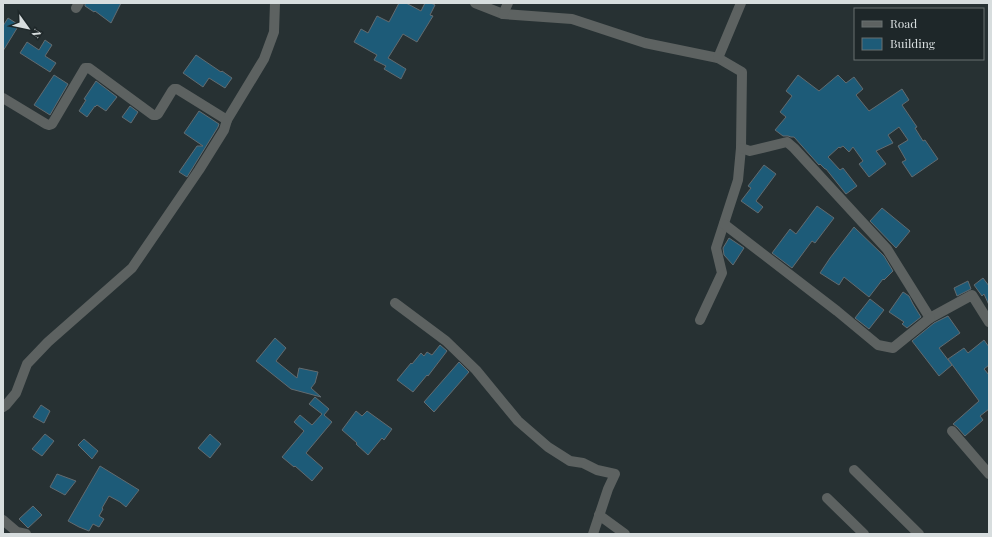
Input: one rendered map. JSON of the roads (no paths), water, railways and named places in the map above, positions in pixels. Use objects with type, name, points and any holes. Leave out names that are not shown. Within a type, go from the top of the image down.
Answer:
[{"type":"street","points":[[3,407],[16,393],[27,364],[48,342],[132,268],[199,170],[224,130],[228,120],[264,59],[274,32],[276,3]]},
{"type":"street","points":[[475,3],[503,14],[572,18],[645,43],[718,58],[742,72],[741,148],[738,180],[716,248],[722,273],[700,320]]},
{"type":"street","points":[[503,14],[508,3]]},
{"type":"street","points":[[718,58],[741,3]]},
{"type":"street","points":[[3,98],[46,124],[52,124],[85,68],[89,68],[153,115],[158,114],[174,89],[180,91],[228,120]]},
{"type":"street","points":[[741,148],[750,150],[787,142],[794,148],[887,249],[930,318]]},
{"type":"street","points":[[724,224],[837,311],[878,345],[893,348],[930,318],[972,295],[989,322]]},
{"type":"street","points":[[395,303],[446,341],[476,370],[518,421],[548,447],[570,461],[583,463],[597,470],[615,474],[608,489],[593,534]]},
{"type":"street","points":[[952,431],[989,474]]},
{"type":"street","points":[[854,470],[919,534]]},
{"type":"street","points":[[826,498],[864,534]]},
{"type":"street","points":[[599,515],[625,534]]},
{"type":"street","points":[[3,520],[20,533]]}]
